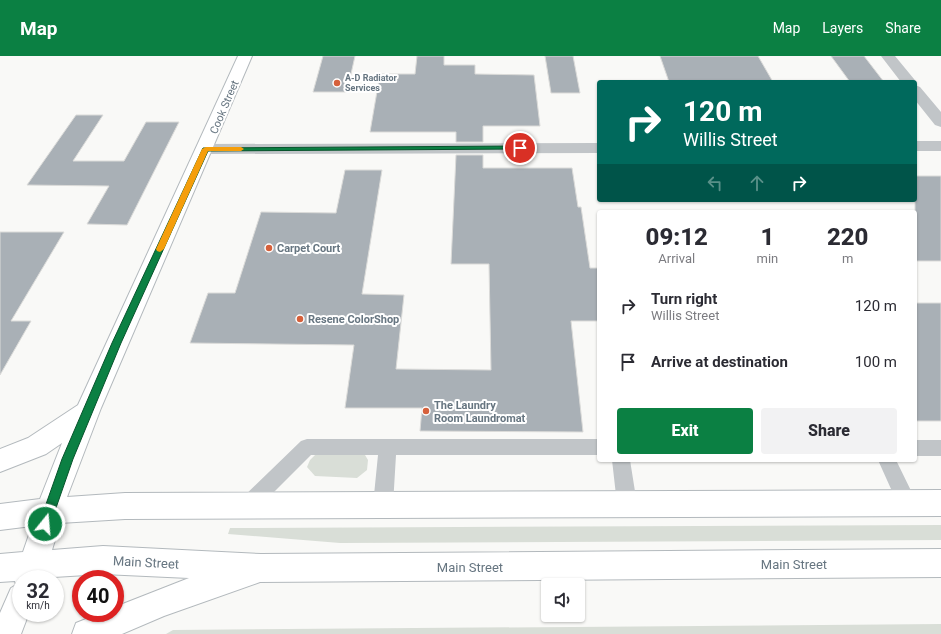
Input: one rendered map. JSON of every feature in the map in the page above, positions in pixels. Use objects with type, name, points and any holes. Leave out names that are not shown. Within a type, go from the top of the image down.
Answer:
[{"type":"main road","name":"Cook Street","points":[[32,570],[49,511],[68,459],[117,343],[206,149],[245,56]]},
{"type":"main road","points":[[0,461],[38,446],[88,412]]},
{"type":"main road","points":[[0,516],[125,506],[941,503]]},
{"type":"main road","name":"Main Street","points":[[43,570],[103,560],[261,568],[941,563]]},
{"type":"main road","name":"Main Street","points":[[0,568],[16,570]]},
{"type":"main road","points":[[87,634],[162,602],[261,568]]},
{"type":"main road","points":[[6,634],[12,620]]},
{"type":"street","points":[[888,56],[907,80]]},
{"type":"street","points":[[917,92],[941,122]]},
{"type":"street","points":[[917,146],[941,146]]},
{"type":"street","points":[[206,149],[597,148]]},
{"type":"lane","points":[[247,506],[307,447],[597,448]]},
{"type":"lane","points":[[383,505],[388,447]]},
{"type":"lane","points":[[917,448],[941,448]]},
{"type":"lane","points":[[621,462],[627,504]]},
{"type":"lane","points":[[888,462],[907,503]]},
{"type":"shaded area","points":[[316,454],[365,455],[368,460],[367,470],[357,478],[315,476],[307,467],[310,460]]},
{"type":"shaded area","points":[[941,525],[941,540],[340,543],[228,534],[230,528]]},
{"type":"shaded area","points":[[941,624],[941,634],[166,634],[173,630]]},
{"type":"building","points":[[323,56],[355,56],[347,92],[313,92]]},
{"type":"building","points":[[417,56],[444,56],[444,65],[475,65],[475,74],[534,75],[540,126],[483,126],[483,142],[456,142],[456,132],[370,132],[380,74],[415,74]]},
{"type":"building","points":[[545,56],[573,56],[580,93],[551,93]]},
{"type":"building","points":[[660,56],[758,56],[772,80],[668,80]]},
{"type":"building","points":[[831,56],[864,56],[882,80],[849,80]]},
{"type":"building","points":[[76,115],[103,115],[73,161],[124,161],[146,122],[179,122],[127,225],[87,224],[109,186],[27,185]]},
{"type":"building","points":[[456,155],[483,155],[483,168],[572,168],[578,207],[581,207],[590,268],[597,268],[597,321],[571,321],[583,432],[420,431],[422,408],[345,408],[354,345],[190,343],[208,293],[235,293],[261,212],[336,213],[345,170],[382,170],[362,294],[404,295],[396,369],[491,370],[489,264],[451,264]]},
{"type":"building","points":[[917,176],[941,176],[941,261],[917,261],[917,210],[915,210],[915,202],[917,202]]},
{"type":"building","points":[[0,232],[64,232],[11,321],[31,321],[0,375]]},
{"type":"building","points":[[917,303],[941,303],[941,421],[917,421]]},
{"type":"slow traffic","points":[[160,249],[206,149],[241,149]]},
{"type":"place","name":"A-D Radiator Services","points":[[337,83]]},
{"type":"place","name":"Carpet Court","points":[[269,248]]},
{"type":"place","name":"Resene ColorShop","points":[[300,319]]},
{"type":"place","name":"The Laundry Room Laundromat","points":[[426,411]]},
{"type":"route","points":[[45,524],[68,459],[117,343],[206,149],[520,148]]}]
